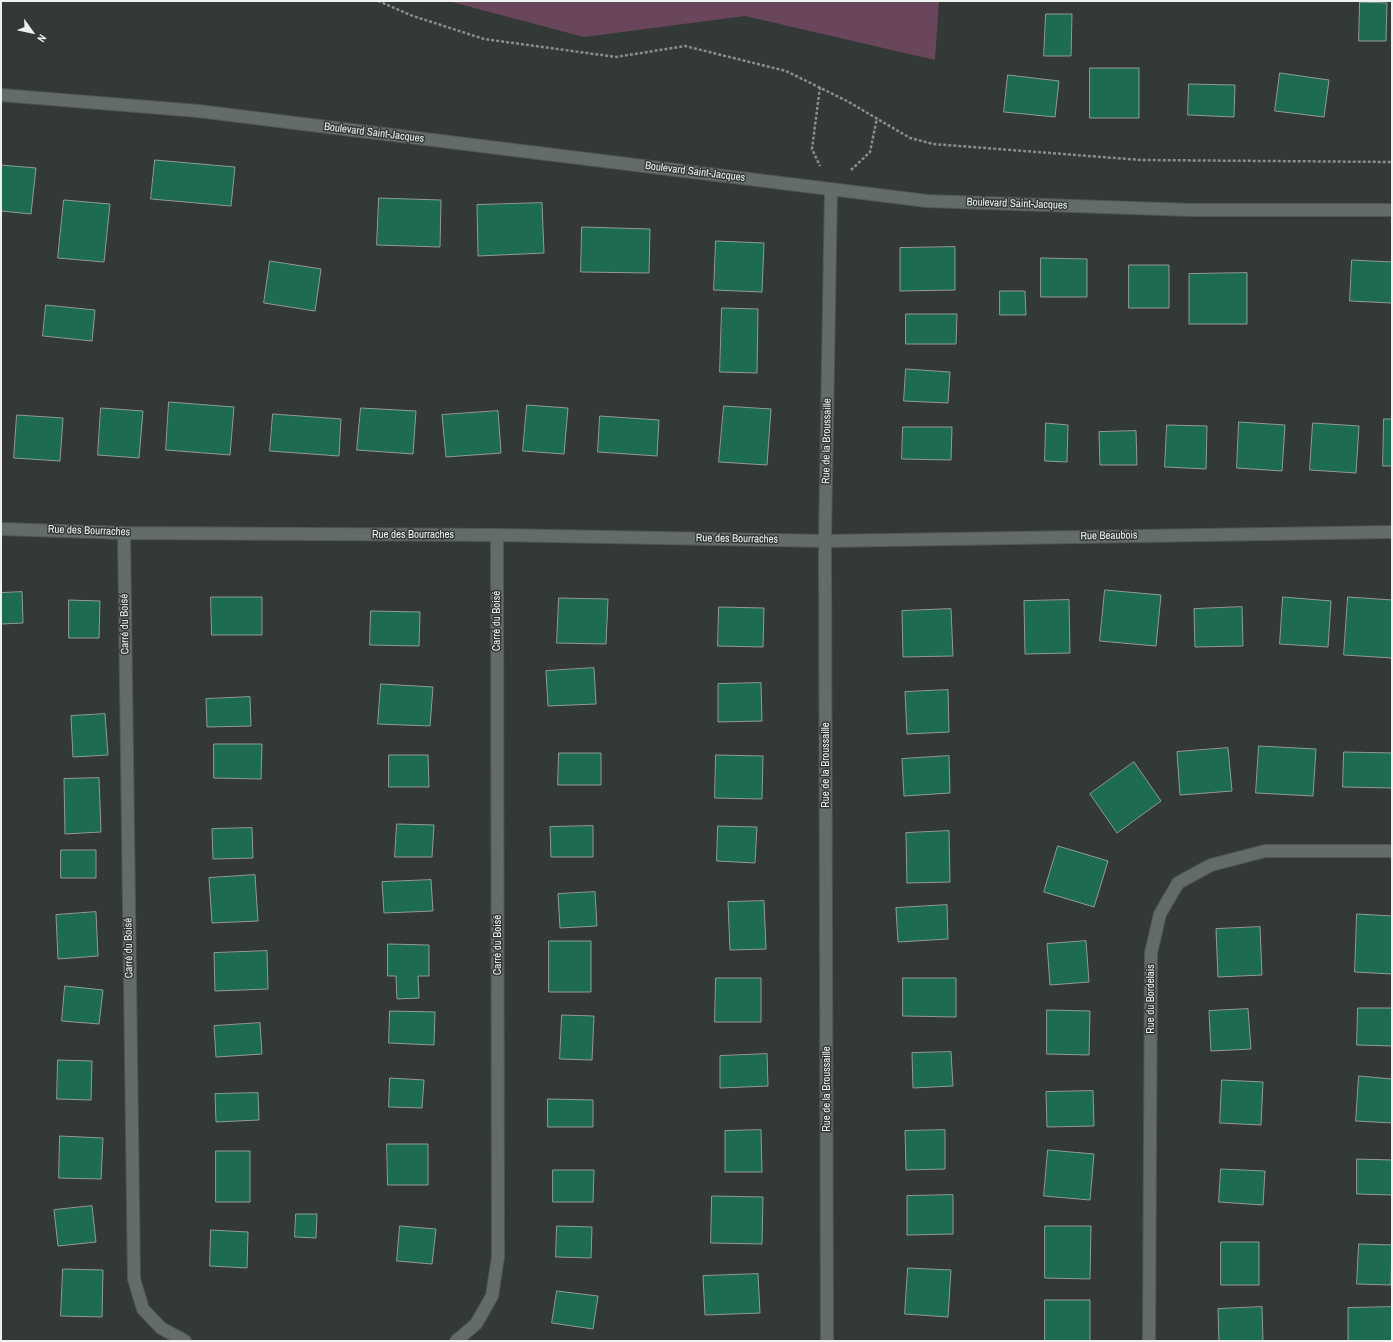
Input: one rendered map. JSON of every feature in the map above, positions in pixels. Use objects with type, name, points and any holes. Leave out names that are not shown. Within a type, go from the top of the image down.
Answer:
[{"type":"street","name":"Boulevard Saint-Jacques","points":[[1,95],[198,111],[927,201],[1191,210],[1392,210]]},
{"type":"street","name":"Rue de la Broussaille","points":[[828,1341],[826,541],[831,189]]},
{"type":"street","name":"Rue des Bourraches","points":[[1,529],[124,533],[497,535],[826,541]]},
{"type":"street","name":"Rue Beaubois","points":[[826,541],[1392,532]]},
{"type":"street","name":"Carré du Boisé","points":[[124,533],[134,1279],[143,1309],[161,1328],[185,1341]]},
{"type":"street","name":"Carré du Boisé","points":[[456,1341],[476,1324],[492,1296],[498,1257],[497,535]]},
{"type":"street","name":"Rue du Bordelais","points":[[1149,1341],[1151,953],[1160,914],[1178,883],[1211,865],[1264,851],[1392,851]]},
{"type":"path","points":[[378,1],[413,16],[484,39],[616,57],[685,46],[786,71],[877,118],[910,138],[933,144],[1141,160],[1392,162]]},
{"type":"path","points":[[812,149],[820,88]]},
{"type":"path","points":[[870,152],[877,118]]},
{"type":"shaded area","points":[[448,1],[939,1],[935,60],[745,16],[584,37]]},
{"type":"building","points":[[1360,2],[1387,3],[1386,41],[1359,41]]},
{"type":"building","points":[[1046,14],[1072,14],[1071,56],[1044,56]]},
{"type":"building","points":[[1090,68],[1139,68],[1139,118],[1090,118]]},
{"type":"building","points":[[1280,73],[1329,80],[1324,117],[1275,111]]},
{"type":"building","points":[[1008,75],[1059,81],[1055,117],[1004,112]]},
{"type":"building","points":[[1189,84],[1235,85],[1234,117],[1188,115]]},
{"type":"building","points":[[155,160],[235,167],[231,206],[151,199]]},
{"type":"building","points":[[1,165],[36,168],[31,214],[1,211]]},
{"type":"building","points":[[379,198],[441,200],[440,247],[377,245]]},
{"type":"building","points":[[64,200],[110,204],[104,262],[58,258]]},
{"type":"building","points":[[542,203],[544,253],[478,256],[477,205]]},
{"type":"building","points":[[582,227],[650,229],[649,273],[581,272]]},
{"type":"building","points":[[716,241],[764,243],[762,292],[714,290]]},
{"type":"building","points":[[955,247],[955,290],[900,291],[900,248]]},
{"type":"building","points":[[1041,258],[1087,259],[1087,297],[1041,297]]},
{"type":"building","points":[[1352,260],[1392,262],[1392,303],[1350,301]]},
{"type":"building","points":[[270,261],[321,269],[315,311],[264,303]]},
{"type":"building","points":[[1129,265],[1169,265],[1169,308],[1129,308]]},
{"type":"building","points":[[1247,273],[1247,324],[1189,324],[1189,274]]},
{"type":"building","points":[[1000,291],[1025,291],[1026,315],[1000,315]]},
{"type":"building","points":[[46,305],[95,310],[92,341],[43,336]]},
{"type":"building","points":[[722,308],[758,309],[757,373],[720,372]]},
{"type":"building","points":[[906,314],[957,314],[956,344],[906,344]]},
{"type":"building","points":[[906,369],[950,372],[948,403],[904,401]]},
{"type":"building","points":[[169,402],[234,407],[230,455],[166,450]]},
{"type":"building","points":[[527,405],[568,408],[564,454],[523,451]]},
{"type":"building","points":[[724,406],[771,409],[767,465],[719,462]]},
{"type":"building","points":[[101,408],[143,411],[139,458],[98,455]]},
{"type":"building","points":[[361,408],[416,411],[413,454],[357,450]]},
{"type":"building","points":[[498,411],[501,453],[446,457],[442,415]]},
{"type":"building","points":[[273,414],[341,419],[339,456],[270,451]]},
{"type":"building","points":[[17,415],[63,418],[60,461],[14,458]]},
{"type":"building","points":[[600,416],[659,420],[657,456],[598,452]]},
{"type":"building","points":[[1384,419],[1392,419],[1392,466],[1383,466]]},
{"type":"building","points":[[1239,422],[1285,425],[1282,471],[1237,468]]},
{"type":"building","points":[[1046,423],[1068,425],[1067,462],[1045,461]]},
{"type":"building","points":[[1313,423],[1359,426],[1356,473],[1310,470]]},
{"type":"building","points":[[1167,425],[1207,426],[1206,469],[1165,467]]},
{"type":"building","points":[[903,427],[952,427],[951,460],[902,459]]},
{"type":"building","points":[[1136,431],[1137,465],[1100,465],[1099,432]]},
{"type":"building","points":[[1105,590],[1161,595],[1156,646],[1100,641]]},
{"type":"building","points":[[22,592],[23,623],[1,624],[1,593]]},
{"type":"building","points":[[211,597],[262,597],[262,635],[212,635]]},
{"type":"building","points":[[1283,597],[1331,601],[1328,647],[1280,644]]},
{"type":"building","points":[[1348,597],[1392,600],[1392,658],[1344,655]]},
{"type":"building","points":[[559,598],[608,599],[606,644],[557,643]]},
{"type":"building","points":[[69,600],[100,601],[99,638],[69,638]]},
{"type":"building","points":[[1069,600],[1070,653],[1025,654],[1024,601]]},
{"type":"building","points":[[719,607],[764,608],[763,647],[718,646]]},
{"type":"building","points":[[1242,607],[1243,646],[1195,647],[1194,609]]},
{"type":"building","points":[[951,609],[953,656],[903,657],[902,611]]},
{"type":"building","points":[[371,611],[420,612],[419,646],[370,645]]},
{"type":"building","points":[[594,668],[596,704],[548,706],[546,671]]},
{"type":"building","points":[[761,683],[762,721],[718,722],[718,684]]},
{"type":"building","points":[[381,684],[433,687],[430,726],[378,724]]},
{"type":"building","points":[[948,690],[949,732],[907,734],[905,692]]},
{"type":"building","points":[[250,697],[251,726],[207,727],[206,699]]},
{"type":"building","points":[[105,714],[108,755],[73,757],[71,716]]},
{"type":"building","points":[[214,744],[262,744],[261,779],[214,778]]},
{"type":"building","points":[[1259,746],[1316,749],[1313,796],[1256,793]]},
{"type":"building","points":[[1228,748],[1232,791],[1180,795],[1177,752]]},
{"type":"building","points":[[1344,752],[1392,753],[1392,788],[1343,787]]},
{"type":"building","points":[[559,753],[601,753],[601,785],[558,785]]},
{"type":"building","points":[[389,755],[428,755],[429,787],[389,787]]},
{"type":"building","points":[[716,755],[763,756],[762,799],[715,798]]},
{"type":"building","points":[[949,756],[950,793],[904,796],[902,759]]},
{"type":"building","points":[[1134,762],[1161,801],[1117,833],[1090,794]]},
{"type":"building","points":[[99,778],[101,832],[65,834],[64,779]]},
{"type":"building","points":[[397,824],[434,825],[432,857],[395,857]]},
{"type":"building","points":[[593,826],[593,857],[551,857],[550,827]]},
{"type":"building","points":[[718,826],[757,827],[755,863],[717,861]]},
{"type":"building","points":[[252,828],[253,858],[213,859],[212,829]]},
{"type":"building","points":[[949,831],[950,882],[907,883],[906,833]]},
{"type":"building","points":[[1058,846],[1108,861],[1094,907],[1044,892]]},
{"type":"building","points":[[61,850],[96,850],[96,878],[61,878]]},
{"type":"building","points":[[255,875],[258,921],[212,923],[209,878]]},
{"type":"building","points":[[431,880],[433,911],[384,913],[382,882]]},
{"type":"building","points":[[595,892],[597,926],[560,928],[558,894]]},
{"type":"building","points":[[764,901],[766,949],[730,950],[728,902]]},
{"type":"building","points":[[947,905],[948,939],[898,942],[896,908]]},
{"type":"building","points":[[96,912],[98,956],[58,959],[56,915]]},
{"type":"building","points":[[1357,914],[1392,916],[1392,974],[1355,972]]},
{"type":"building","points":[[1260,927],[1262,975],[1218,977],[1216,929]]},
{"type":"building","points":[[549,941],[591,941],[591,992],[549,992]]},
{"type":"building","points":[[1086,941],[1089,982],[1050,985],[1047,944]]},
{"type":"building","points":[[388,944],[429,945],[429,976],[418,976],[419,998],[397,999],[396,976],[388,976]]},
{"type":"building","points":[[267,951],[268,989],[215,991],[214,953]]},
{"type":"building","points":[[716,978],[761,978],[761,1022],[715,1022]]},
{"type":"building","points":[[903,978],[956,978],[956,1017],[903,1016]]},
{"type":"building","points":[[65,986],[103,990],[99,1024],[62,1021]]},
{"type":"building","points":[[1358,1008],[1392,1008],[1392,1046],[1357,1045]]},
{"type":"building","points":[[1248,1009],[1251,1049],[1211,1051],[1209,1011]]},
{"type":"building","points":[[1047,1010],[1090,1011],[1089,1055],[1047,1054]]},
{"type":"building","points":[[390,1011],[435,1012],[434,1045],[389,1043]]},
{"type":"building","points":[[562,1015],[594,1016],[592,1060],[560,1059]]},
{"type":"building","points":[[260,1023],[262,1054],[216,1057],[214,1026]]},
{"type":"building","points":[[951,1052],[953,1086],[913,1088],[912,1053]]},
{"type":"building","points":[[767,1054],[768,1086],[720,1088],[720,1056]]},
{"type":"building","points":[[58,1060],[92,1061],[91,1100],[57,1099]]},
{"type":"building","points":[[1359,1076],[1392,1079],[1392,1123],[1356,1121]]},
{"type":"building","points":[[390,1078],[424,1080],[422,1108],[389,1107]]},
{"type":"building","points":[[1222,1080],[1263,1082],[1261,1125],[1220,1123]]},
{"type":"building","points":[[1093,1091],[1094,1126],[1047,1127],[1046,1092]]},
{"type":"building","points":[[258,1093],[259,1120],[216,1122],[215,1094]]},
{"type":"building","points":[[548,1099],[593,1100],[593,1127],[548,1127]]},
{"type":"building","points":[[761,1130],[762,1172],[725,1172],[725,1131]]},
{"type":"building","points":[[945,1130],[945,1169],[906,1170],[905,1131]]},
{"type":"building","points":[[60,1136],[103,1138],[101,1179],[59,1178]]},
{"type":"building","points":[[387,1144],[428,1144],[428,1185],[388,1185]]},
{"type":"building","points":[[1048,1150],[1094,1154],[1090,1200],[1044,1196]]},
{"type":"building","points":[[216,1151],[250,1151],[250,1202],[216,1202]]},
{"type":"building","points":[[1357,1159],[1392,1160],[1392,1195],[1357,1194]]},
{"type":"building","points":[[1221,1169],[1265,1171],[1263,1205],[1219,1202]]},
{"type":"building","points":[[553,1170],[594,1170],[593,1202],[553,1202]]},
{"type":"building","points":[[953,1195],[953,1234],[907,1235],[907,1196]]},
{"type":"building","points":[[712,1196],[763,1197],[762,1244],[711,1243]]},
{"type":"building","points":[[92,1206],[96,1242],[58,1246],[54,1210]]},
{"type":"building","points":[[296,1214],[317,1214],[316,1238],[295,1237]]},
{"type":"building","points":[[400,1226],[436,1229],[432,1264],[397,1261]]},
{"type":"building","points":[[557,1226],[592,1227],[591,1258],[556,1257]]},
{"type":"building","points":[[1045,1226],[1091,1226],[1090,1279],[1045,1278]]},
{"type":"building","points":[[211,1230],[248,1232],[247,1268],[210,1266]]},
{"type":"building","points":[[1221,1242],[1259,1242],[1259,1285],[1221,1285]]},
{"type":"building","points":[[1359,1244],[1392,1245],[1391,1285],[1357,1284]]},
{"type":"building","points":[[908,1268],[951,1270],[948,1317],[905,1314]]},
{"type":"building","points":[[63,1269],[103,1270],[102,1317],[61,1316]]},
{"type":"building","points":[[758,1274],[760,1313],[705,1315],[703,1276]]},
{"type":"building","points":[[557,1291],[598,1296],[593,1329],[552,1323]]},
{"type":"building","points":[[1045,1300],[1090,1300],[1090,1341],[1045,1341]]},
{"type":"building","points":[[1262,1307],[1263,1341],[1219,1341],[1218,1309]]},
{"type":"building","points":[[1392,1307],[1392,1341],[1348,1341],[1348,1308]]}]
